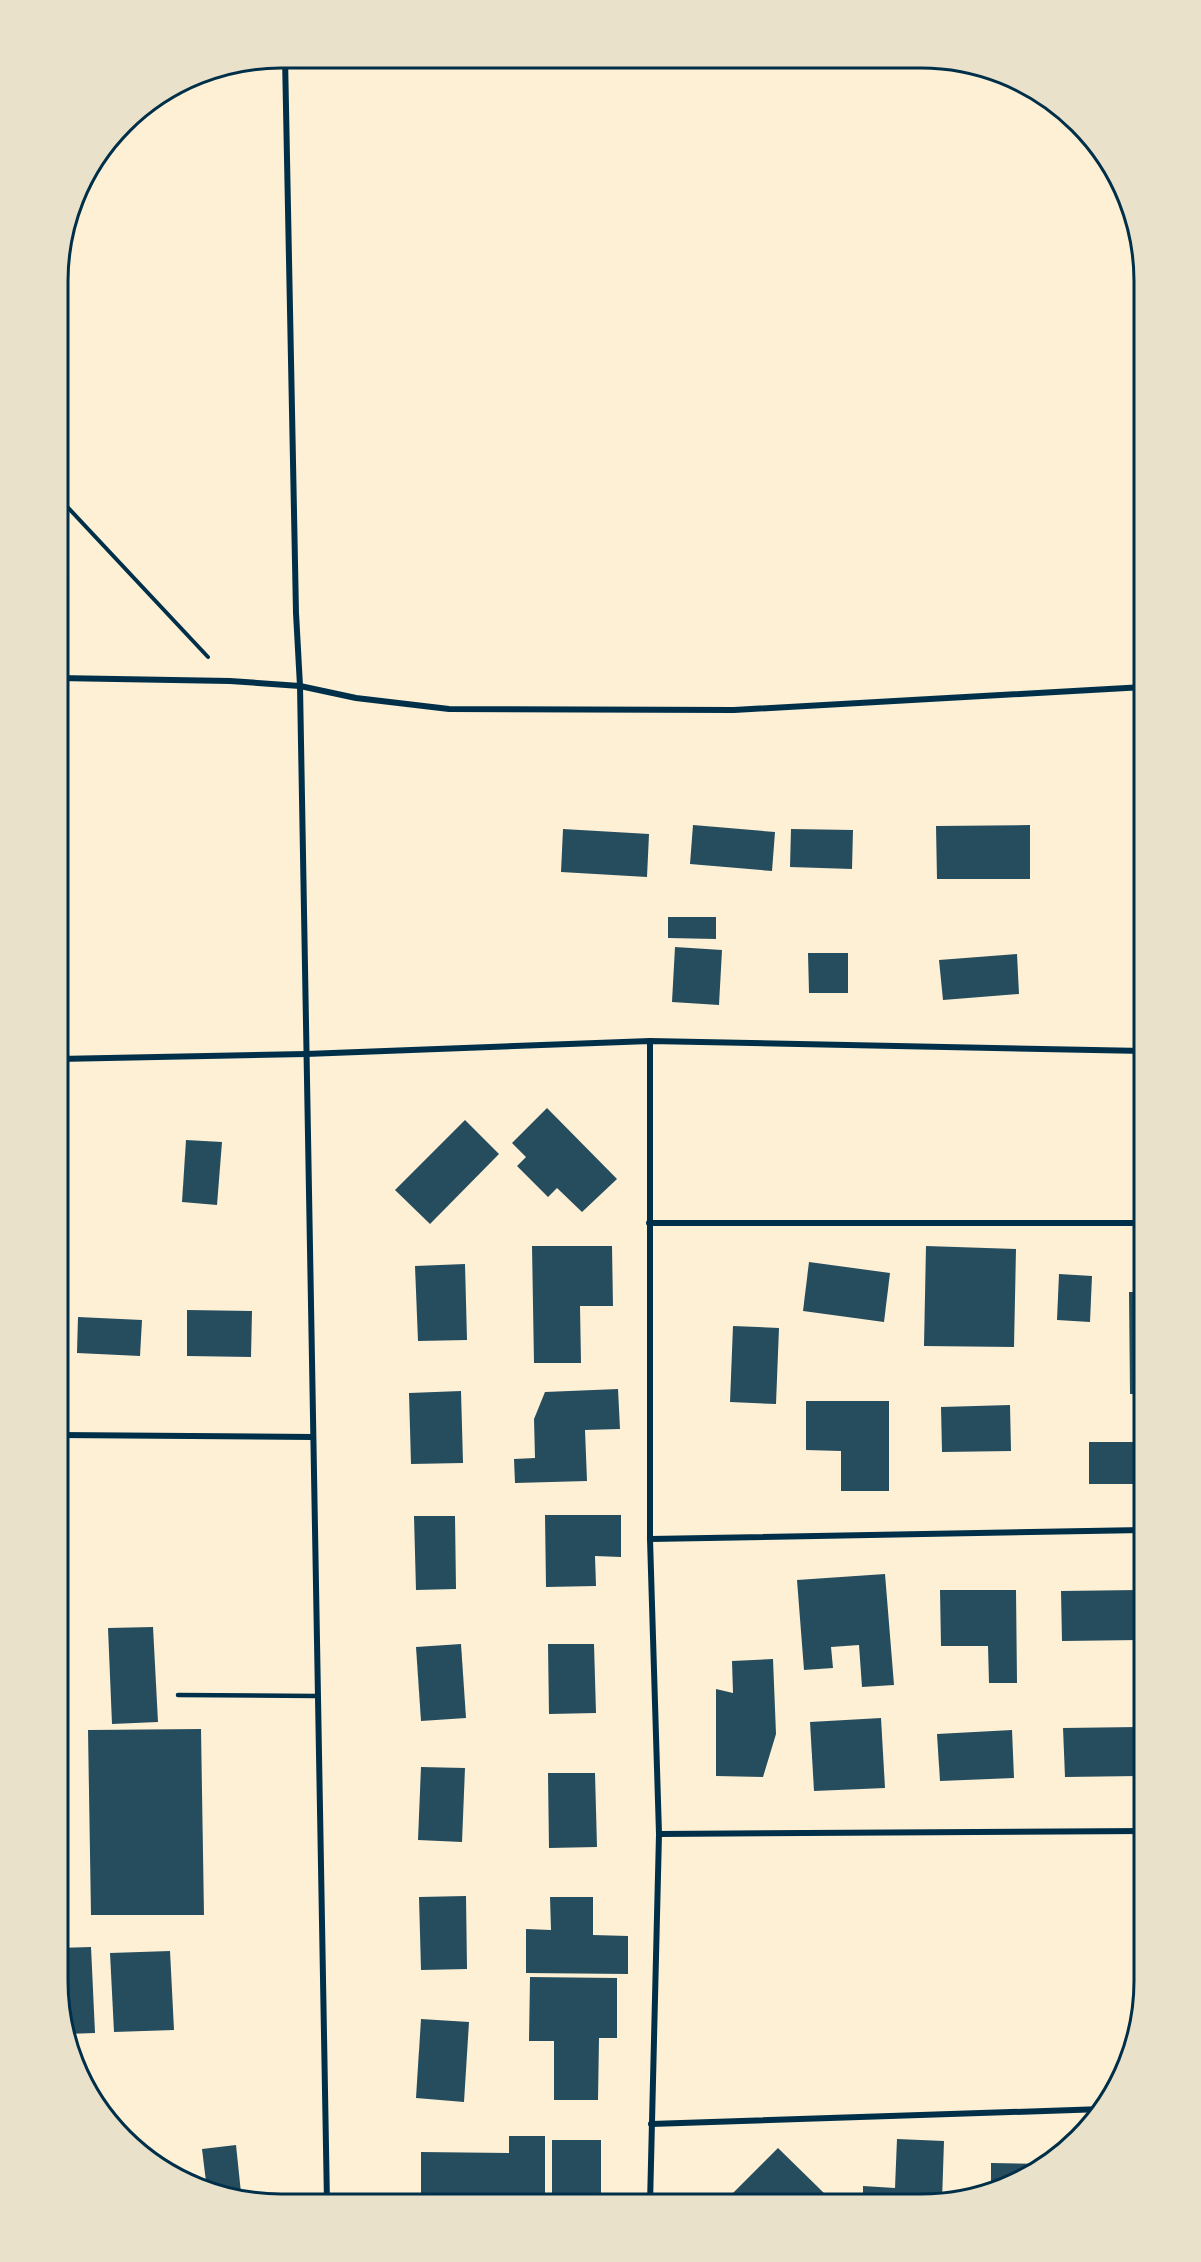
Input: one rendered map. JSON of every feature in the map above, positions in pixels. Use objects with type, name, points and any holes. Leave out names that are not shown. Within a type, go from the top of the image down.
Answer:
[{"type":"street","points":[[285,68],[296,601],[300,686],[316,1696],[327,2194]]},
{"type":"street","points":[[68,678],[230,681],[300,686],[356,698],[449,710],[734,710],[1134,688]]},
{"type":"street","points":[[650,1041],[650,1539],[659,1834],[650,2194]]},
{"type":"street","points":[[68,1059],[306,1054],[650,1041],[1134,1051]]},
{"type":"street","points":[[649,1223],[1134,1223]]},
{"type":"street","points":[[68,1434],[313,1437]]},
{"type":"street","points":[[650,1539],[1134,1530]]},
{"type":"street","points":[[659,1834],[1134,1831]]},
{"type":"street","points":[[651,2124],[1090,2109]]},
{"type":"lane","points":[[178,1695],[316,1696]]},
{"type":"path","points":[[68,508],[230,681]]},
{"type":"building","points":[[693,825],[775,832],[772,871],[690,864]]},
{"type":"building","points":[[1030,825],[1030,879],[937,879],[936,826]]},
{"type":"building","points":[[563,829],[649,834],[647,877],[561,872]]},
{"type":"building","points":[[791,829],[853,830],[852,869],[790,867]]},
{"type":"building","points":[[668,917],[716,917],[716,939],[668,938]]},
{"type":"building","points":[[675,947],[722,950],[719,1005],[672,1002]]},
{"type":"building","points":[[808,953],[848,953],[848,993],[809,993]]},
{"type":"building","points":[[1017,954],[1019,994],[943,1000],[939,960]]},
{"type":"building","points":[[547,1108],[617,1179],[582,1212],[557,1188],[548,1197],[517,1166],[526,1157],[512,1143]]},
{"type":"building","points":[[465,1120],[499,1154],[430,1224],[395,1190]]},
{"type":"building","points":[[186,1140],[222,1142],[217,1205],[182,1202]]},
{"type":"building","points":[[532,1246],[612,1246],[613,1306],[580,1306],[581,1363],[534,1363]]},
{"type":"building","points":[[926,1246],[1016,1249],[1014,1347],[924,1346]]},
{"type":"building","points":[[809,1262],[890,1273],[884,1322],[803,1311]]},
{"type":"building","points":[[465,1264],[467,1340],[418,1341],[415,1266]]},
{"type":"building","points":[[1059,1274],[1092,1276],[1090,1322],[1057,1320]]},
{"type":"building","points":[[1129,1292],[1134,1292],[1134,1394],[1130,1394]]},
{"type":"building","points":[[187,1310],[252,1311],[251,1357],[187,1356]]},
{"type":"building","points":[[78,1317],[142,1320],[140,1356],[77,1353]]},
{"type":"building","points":[[733,1326],[779,1328],[776,1404],[730,1402]]},
{"type":"building","points":[[618,1389],[620,1429],[585,1430],[587,1481],[515,1483],[514,1459],[535,1458],[534,1419],[545,1392]]},
{"type":"building","points":[[461,1391],[463,1463],[411,1464],[409,1393]]},
{"type":"building","points":[[806,1401],[889,1401],[889,1491],[841,1491],[841,1451],[806,1450]]},
{"type":"building","points":[[1010,1405],[1011,1451],[942,1452],[941,1407]]},
{"type":"building","points":[[1089,1442],[1134,1442],[1134,1484],[1089,1484]]},
{"type":"building","points":[[545,1515],[621,1515],[621,1557],[595,1556],[596,1586],[546,1587]]},
{"type":"building","points":[[414,1516],[455,1516],[456,1589],[416,1590]]},
{"type":"building","points":[[885,1574],[894,1685],[862,1687],[859,1645],[831,1647],[833,1668],[804,1670],[797,1580]]},
{"type":"building","points":[[940,1590],[1016,1590],[1017,1683],[989,1683],[988,1646],[941,1646]]},
{"type":"building","points":[[1134,1590],[1134,1640],[1062,1641],[1061,1591]]},
{"type":"building","points":[[153,1627],[158,1722],[112,1724],[108,1628]]},
{"type":"building","points":[[461,1644],[466,1718],[421,1721],[416,1647]]},
{"type":"building","points":[[548,1644],[594,1644],[596,1713],[549,1714]]},
{"type":"building","points":[[773,1659],[776,1734],[763,1777],[716,1776],[716,1689],[733,1693],[732,1661]]},
{"type":"building","points":[[881,1718],[885,1788],[814,1791],[810,1722]]},
{"type":"building","points":[[1134,1727],[1134,1776],[1065,1777],[1063,1728]]},
{"type":"building","points":[[201,1729],[204,1915],[91,1915],[88,1730]]},
{"type":"building","points":[[1012,1730],[1014,1778],[940,1781],[937,1734]]},
{"type":"building","points":[[421,1767],[465,1768],[462,1842],[418,1840]]},
{"type":"building","points":[[548,1773],[595,1773],[597,1847],[549,1848]]},
{"type":"building","points":[[466,1896],[467,1969],[421,1970],[419,1897]]},
{"type":"building","points":[[550,1897],[593,1897],[593,1935],[628,1936],[628,1974],[526,1973],[526,1929],[551,1930]]},
{"type":"building","points":[[91,1947],[95,2033],[74,2034],[69,2009],[68,1948]]},
{"type":"building","points":[[170,1951],[174,2030],[114,2032],[110,1953]]},
{"type":"building","points":[[530,1977],[617,1978],[617,2038],[599,2038],[598,2100],[554,2100],[554,2041],[529,2041]]},
{"type":"building","points":[[421,2019],[469,2022],[464,2102],[416,2098]]},
{"type":"building","points":[[509,2136],[545,2136],[545,2194],[421,2194],[421,2152],[509,2153]]},
{"type":"building","points":[[897,2139],[944,2141],[942,2193],[863,2194],[863,2186],[895,2188]]},
{"type":"building","points":[[552,2140],[601,2140],[601,2194],[552,2194]]},
{"type":"building","points":[[236,2145],[241,2190],[206,2181],[202,2149]]},
{"type":"building","points":[[778,2148],[825,2194],[732,2194]]},
{"type":"building","points":[[991,2163],[1031,2164],[1015,2173],[991,2182]]}]
